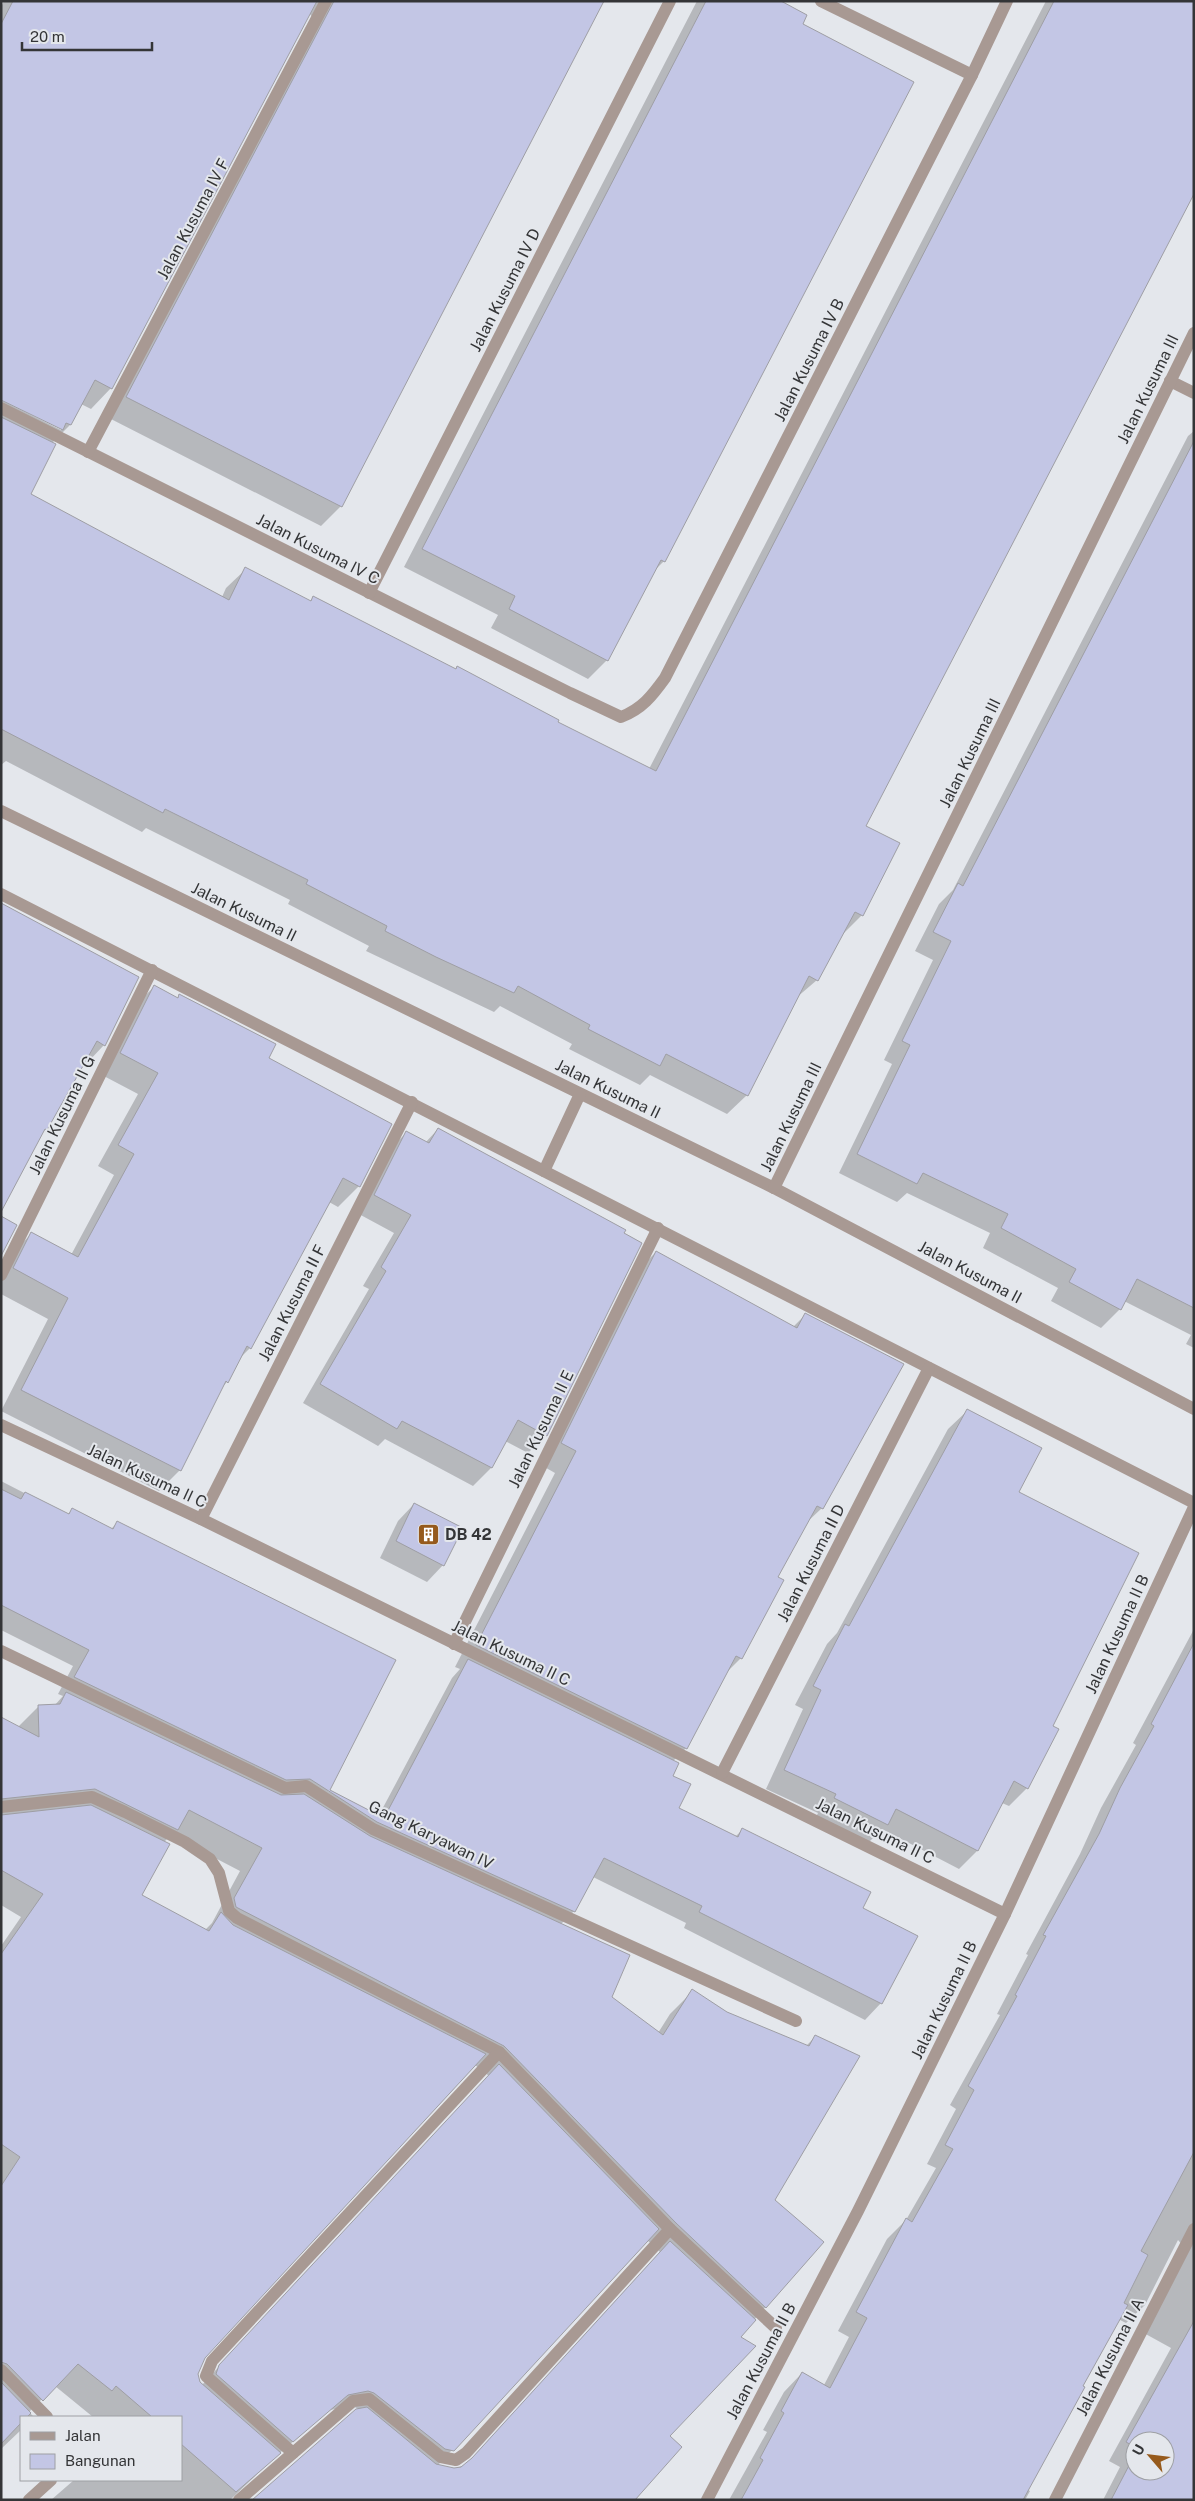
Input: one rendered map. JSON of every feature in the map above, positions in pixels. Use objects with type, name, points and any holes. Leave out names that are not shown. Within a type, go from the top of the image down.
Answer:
[{"type":"street","name":"Jalan Kusuma IV F","points":[[88,452],[326,1]]},
{"type":"street","name":"Jalan Kusuma IV D","points":[[369,593],[670,1]]},
{"type":"street","points":[[821,1],[972,75]]},
{"type":"street","name":"Jalan Kusuma IV B","points":[[621,717],[634,712],[648,702],[665,678],[972,75],[1007,1]]},
{"type":"street","name":"Jalan Kusuma III","points":[[774,1188],[1194,333]]},
{"type":"street","points":[[1170,381],[1194,393]]},
{"type":"street","name":"Jalan Kusuma IV C","points":[[1,408],[621,717]]},
{"type":"street","name":"Jalan Kusuma II","points":[[1,812],[774,1188],[1194,1408]]},
{"type":"street","points":[[1,894],[412,1102],[1194,1503]]},
{"type":"street","name":"Jalan Kusuma II G","points":[[1,1275],[152,970]]},
{"type":"street","points":[[544,1171],[580,1094]]},
{"type":"street","name":"Jalan Kusuma II F","points":[[201,1519],[412,1102]]},
{"type":"street","name":"Jalan Kusuma II E","points":[[454,1644],[658,1228]]},
{"type":"street","name":"Jalan Kusuma II D","points":[[722,1773],[929,1368]]},
{"type":"street","name":"Jalan Kusuma II C","points":[[1,1425],[201,1519],[722,1773],[1005,1914]]},
{"type":"street","name":"Jalan Kusuma II B","points":[[707,2500],[858,2211],[1005,1914],[1194,1507]]},
{"type":"street","name":"Gang Karyawan IV","points":[[1,1651],[286,1788],[306,1786],[374,1829],[796,2022]]},
{"type":"street","points":[[1,1807],[92,1797],[125,1812],[185,1842],[210,1859],[219,1873],[229,1911],[237,1918],[499,2052],[670,2229],[776,2328]]},
{"type":"street","points":[[293,2453],[206,2376],[212,2361],[499,2052]]},
{"type":"street","name":"Jalan Kusuma II A","points":[[1055,2500],[1194,2228]]},
{"type":"street","points":[[239,2500],[353,2401],[362,2398],[369,2399],[441,2457],[456,2460],[466,2454],[670,2229]]},
{"type":"street","points":[[1,2370],[46,2416]]},
{"type":"street","points":[[29,2500],[50,2481]]},
{"type":"building","points":[[13,1],[317,1],[112,389],[95,380],[71,425],[66,423],[63,430],[1,400],[1,24]]},
{"type":"building","points":[[334,1],[604,1],[342,507],[126,397]]},
{"type":"building","points":[[706,1],[781,1],[807,15],[803,24],[914,82],[665,562],[661,560],[608,661],[509,609],[515,596],[422,549]]},
{"type":"building","points":[[1054,1],[1194,1],[1194,194],[866,826],[900,843],[863,916],[855,912],[818,981],[809,976],[748,1096],[666,1054],[660,1066],[588,1029],[590,1025],[518,986],[514,993],[436,957],[385,931],[387,926],[306,884],[308,880],[165,809],[163,813],[1,729],[1,417],[56,444],[31,494],[229,600],[245,567],[311,601],[313,596],[456,669],[457,666],[559,720],[558,722],[656,771]]},
{"type":"building","points":[[1194,441],[1194,1308],[1137,1279],[1121,1310],[1069,1282],[1076,1269],[1001,1228],[1008,1214],[923,1173],[917,1184],[857,1154],[910,1045],[902,1041],[951,941],[933,932],[958,883],[963,886]]},
{"type":"building","points":[[1,903],[139,977],[105,1046],[97,1041],[47,1130],[45,1129],[1,1212]]},
{"type":"building","points":[[154,985],[178,998],[179,994],[276,1044],[269,1058],[392,1124],[360,1187],[343,1178],[251,1349],[247,1346],[228,1383],[226,1381],[181,1471],[21,1390],[68,1298],[13,1268],[31,1232],[78,1257],[134,1154],[118,1145],[158,1073],[120,1053]]},
{"type":"building","points":[[438,1128],[626,1230],[624,1233],[642,1243],[547,1436],[518,1420],[492,1468],[402,1421],[397,1429],[320,1384],[386,1271],[381,1267],[411,1215],[374,1195],[406,1131],[429,1143]]},
{"type":"building","points":[[1,1216],[17,1225],[1,1256]]},
{"type":"building","points":[[656,1251],[797,1328],[805,1313],[904,1364],[823,1509],[817,1506],[778,1577],[784,1580],[742,1659],[736,1656],[687,1749],[476,1645],[576,1451],[561,1443]]},
{"type":"building","points":[[967,1409],[1042,1448],[1019,1492],[1139,1553],[1053,1726],[1059,1729],[1028,1789],[1014,1781],[978,1851],[896,1809],[888,1825],[834,1798],[836,1794],[784,1770],[821,1690],[813,1686],[845,1624],[849,1626]]},
{"type":"building","points":[[1,1489],[21,1499],[25,1492],[69,1514],[72,1508],[113,1529],[117,1521],[396,1660],[330,1790],[384,1818],[468,1659],[679,1763],[673,1776],[691,1784],[679,1808],[738,1837],[742,1828],[871,1892],[863,1908],[918,1936],[882,2004],[699,1912],[702,1906],[604,1858],[575,1912],[377,1822],[310,1779],[286,1780],[74,1677],[89,1650],[1,1605]]},
{"type":"building","name":"DB 42","points":[[414,1503],[463,1528],[444,1566],[396,1541]]},
{"type":"building","points":[[1194,1643],[1194,2152],[1141,2251],[1148,2255],[1124,2303],[1128,2305],[1083,2386],[1085,2387],[1023,2500],[741,2500],[763,2460],[760,2458],[784,2413],[781,2411],[802,2372],[830,2388],[867,2318],[856,2312],[906,2218],[912,2222],[953,2149],[945,2145],[974,2090],[968,2086],[1017,1996],[1015,1995],[1046,1936],[1043,1935],[1099,1834],[1120,1788],[1154,1726],[1151,1724]]},
{"type":"building","points":[[66,1692],[281,1795],[304,1794],[370,1836],[630,1955],[612,1997],[663,2035],[692,1989],[727,2012],[809,2046],[815,2035],[860,2056],[775,2200],[824,2242],[766,2308],[676,2223],[504,2046],[236,1907],[234,1898],[262,1848],[189,1810],[178,1830],[95,1789],[1,1799],[1,1717],[39,1737],[38,1705],[60,1704]]},
{"type":"building","points":[[91,1805],[170,1844],[142,1895],[209,1931],[221,1912],[233,1925],[486,2054],[205,2358],[198,2374],[200,2382],[281,2453],[236,2492],[182,2445],[182,2416],[151,2416],[116,2386],[112,2391],[78,2364],[43,2401],[7,2364],[1,2362],[1,2186],[20,2157],[1,2144],[1,1954],[43,1894],[1,1870],[1,1815]]},
{"type":"building","points":[[499,2064],[659,2229],[454,2451],[445,2449],[374,2393],[368,2391],[348,2395],[293,2442],[216,2374],[219,2365]]},
{"type":"building","points":[[670,2241],[756,2320],[741,2337],[756,2346],[670,2436],[682,2447],[635,2500],[252,2500],[356,2409],[367,2407],[436,2464],[454,2468],[461,2467],[472,2458]]},
{"type":"building","points":[[1194,2321],[1194,2500],[1111,2500],[1125,2473],[1125,2481],[1175,2481],[1175,2431],[1132,2431]]},
{"type":"building","points":[[1,2382],[31,2413],[28,2416],[20,2416],[20,2424],[1,2444]]},
{"type":"place","name":"DB 42","points":[[429,1534]]}]
